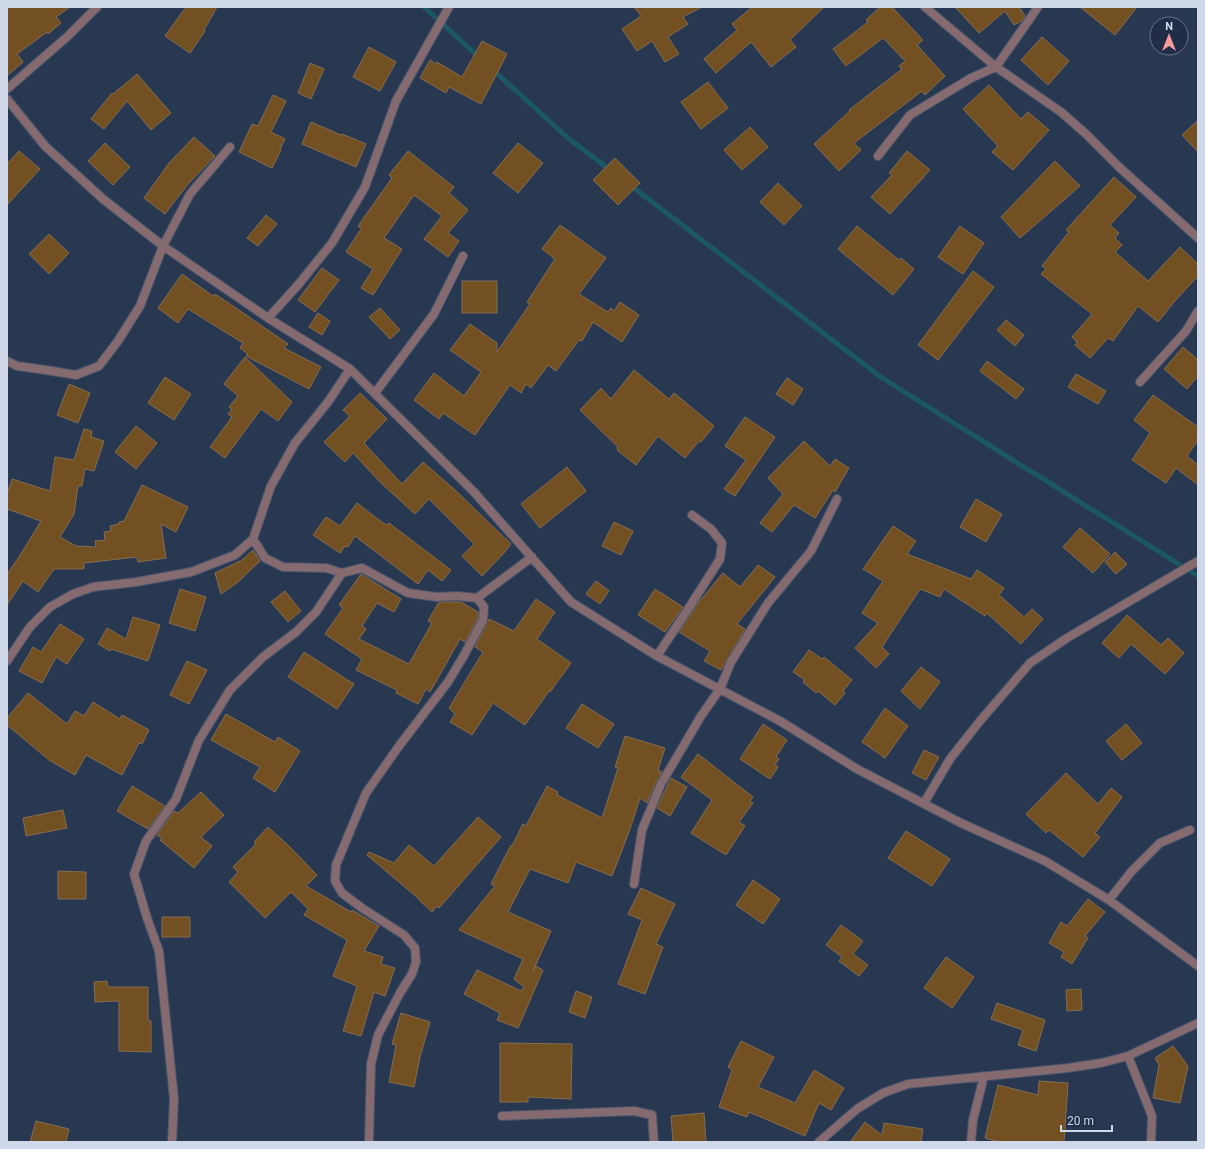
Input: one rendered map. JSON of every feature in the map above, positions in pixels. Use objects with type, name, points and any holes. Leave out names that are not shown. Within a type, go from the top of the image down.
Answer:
[{"type":"street","points":[[7,89],[68,36],[97,7]]},
{"type":"street","points":[[268,318],[298,285],[332,243],[365,188],[396,101],[449,7]]},
{"type":"street","points":[[925,7],[996,67],[1061,112],[1086,134],[1118,167],[1198,238]]},
{"type":"street","points":[[878,156],[910,115],[971,78],[996,67],[1038,7]]},
{"type":"street","points":[[7,99],[45,146],[103,199],[163,246],[268,318],[350,369],[474,492],[571,602],[657,656],[780,720],[857,769],[961,822],[1045,861],[1109,900],[1198,966]]},
{"type":"street","points":[[7,361],[17,366],[76,375],[99,366],[118,341],[140,306],[163,246],[190,194],[230,147]]},
{"type":"street","points":[[375,393],[434,314],[463,256]]},
{"type":"street","points":[[1140,382],[1186,331],[1198,311]]},
{"type":"street","points":[[7,661],[30,627],[50,607],[73,594],[93,587],[136,582],[191,572],[235,555],[253,539],[271,486],[295,443],[328,402],[350,369]]},
{"type":"street","points":[[634,884],[642,830],[661,784],[701,716],[720,689],[731,662],[768,603],[811,552],[837,498]]},
{"type":"street","points":[[657,656],[720,558],[722,543],[711,529],[692,515]]},
{"type":"street","points":[[253,539],[265,558],[283,567],[326,568],[342,573],[362,568],[408,594],[437,597],[457,596],[477,598],[532,557]]},
{"type":"street","points":[[924,803],[950,759],[980,721],[1030,663],[1067,638],[1198,561]]},
{"type":"street","points":[[172,1142],[174,1099],[159,951],[147,918],[134,874],[146,841],[176,799],[199,740],[230,690],[263,657],[296,632],[316,612],[342,573]]},
{"type":"street","points":[[369,1142],[371,1064],[378,1035],[400,993],[412,974],[416,962],[415,948],[404,935],[362,908],[342,893],[335,881],[336,864],[366,793],[399,746],[448,682],[480,626],[483,620],[484,607],[477,598]]},
{"type":"street","points":[[1109,900],[1131,872],[1160,843],[1190,830]]},
{"type":"street","points":[[819,1142],[857,1109],[882,1093],[908,1084],[1068,1068],[1101,1063],[1128,1056],[1198,1023]]},
{"type":"street","points":[[1128,1056],[1152,1116],[1152,1142]]},
{"type":"street","points":[[971,1142],[973,1120],[984,1076]]},
{"type":"street","points":[[502,1116],[634,1111],[652,1115],[654,1142]]},
{"type":"building","points":[[7,7],[70,7],[56,17],[61,23],[48,34],[47,32],[17,54],[23,62],[7,76]]},
{"type":"building","points":[[186,7],[217,7],[204,30],[205,31],[190,53],[165,36]]},
{"type":"building","points":[[634,7],[702,7],[683,17],[688,24],[668,37],[679,54],[665,62],[652,41],[637,51],[622,29],[641,16]]},
{"type":"building","points":[[752,7],[824,7],[790,40],[796,47],[771,67],[751,42],[716,73],[704,59],[737,30],[732,24]]},
{"type":"building","points":[[880,7],[892,7],[923,40],[917,45],[945,76],[925,95],[922,91],[854,143],[861,150],[839,171],[814,144],[850,111],[849,110],[902,69],[899,66],[905,61],[883,38],[846,66],[833,49],[868,22],[866,20]]},
{"type":"building","points":[[955,7],[1019,7],[1025,16],[1023,20],[1014,25],[1005,11],[979,33]]},
{"type":"building","points":[[1080,7],[1137,7],[1115,35]]},
{"type":"building","points":[[1042,37],[1069,61],[1048,85],[1021,60]]},
{"type":"building","points":[[482,41],[507,54],[481,104],[449,87],[446,93],[420,78],[430,60],[436,64],[437,62],[462,77]]},
{"type":"building","points":[[369,47],[396,62],[380,91],[353,77]]},
{"type":"building","points":[[310,63],[324,69],[311,99],[298,93]]},
{"type":"building","points":[[137,74],[171,113],[151,130],[127,101],[104,129],[91,119],[112,93],[113,94]]},
{"type":"building","points":[[708,82],[728,108],[701,129],[681,102]]},
{"type":"building","points":[[989,85],[1021,119],[1028,112],[1049,130],[1013,170],[992,152],[998,146],[963,109]]},
{"type":"building","points":[[273,95],[286,101],[271,132],[285,139],[272,168],[239,152],[252,124],[258,126]]},
{"type":"building","points":[[1198,120],[1198,152],[1182,135]]},
{"type":"building","points":[[311,122],[366,144],[356,167],[302,144]]},
{"type":"building","points":[[750,127],[768,147],[742,170],[724,150]]},
{"type":"building","points":[[194,137],[215,156],[188,184],[165,214],[144,198],[169,163]]},
{"type":"building","points":[[105,143],[130,167],[113,185],[88,161]]},
{"type":"building","points":[[518,143],[543,163],[518,193],[493,173]]},
{"type":"building","points":[[19,151],[40,169],[7,205],[7,164]]},
{"type":"building","points":[[408,151],[454,187],[449,193],[468,210],[448,233],[459,241],[448,257],[424,239],[442,216],[414,195],[384,238],[402,249],[373,295],[361,288],[373,269],[346,252],[361,229],[358,226],[392,178],[389,175]]},
{"type":"building","points":[[907,151],[930,170],[890,214],[871,197],[892,175],[889,173]]},
{"type":"building","points":[[615,158],[640,183],[618,205],[593,180]]},
{"type":"building","points":[[1055,161],[1080,186],[1020,238],[1001,217]]},
{"type":"building","points":[[1114,177],[1136,197],[1110,225],[1119,233],[1115,238],[1122,245],[1115,252],[1148,281],[1180,247],[1198,264],[1198,276],[1158,322],[1138,306],[1113,341],[1108,338],[1090,358],[1075,345],[1077,342],[1072,337],[1092,314],[1041,274],[1046,269],[1042,266],[1069,232],[1066,230]]},
{"type":"building","points":[[778,183],[802,206],[784,225],[760,202]]},
{"type":"building","points":[[266,215],[277,224],[258,246],[247,238]]},
{"type":"building","points":[[560,225],[606,258],[579,294],[608,312],[611,308],[614,311],[620,302],[639,315],[622,342],[593,322],[582,341],[579,340],[556,371],[548,365],[531,388],[526,384],[521,393],[510,385],[475,435],[443,413],[439,419],[414,400],[434,373],[464,396],[481,372],[450,350],[470,324],[497,343],[497,352],[530,304],[527,302],[555,259],[542,249]]},
{"type":"building","points":[[857,226],[899,260],[901,258],[914,269],[893,295],[838,249]]},
{"type":"building","points":[[960,226],[984,243],[963,274],[938,257]]},
{"type":"building","points":[[49,234],[69,253],[49,274],[29,254]]},
{"type":"building","points":[[322,268],[339,280],[315,312],[298,300]]},
{"type":"building","points":[[973,271],[994,287],[938,360],[918,345]]},
{"type":"building","points":[[182,274],[213,296],[215,294],[288,344],[284,348],[321,367],[309,389],[246,356],[248,354],[240,348],[243,343],[188,309],[178,323],[158,308]]},
{"type":"building","points":[[462,281],[497,281],[497,313],[462,313]]},
{"type":"building","points":[[380,308],[400,330],[390,339],[369,317]]},
{"type":"building","points":[[318,313],[330,321],[322,335],[309,327]]},
{"type":"building","points":[[1006,320],[1024,335],[1015,346],[997,330]]},
{"type":"building","points":[[1183,347],[1198,360],[1198,376],[1187,389],[1164,369]]},
{"type":"building","points":[[245,357],[292,402],[278,421],[261,409],[225,458],[210,447],[232,417],[228,414],[232,409],[229,407],[238,396],[224,384]]},
{"type":"building","points":[[987,361],[1024,389],[1016,399],[980,371]]},
{"type":"building","points":[[634,370],[669,399],[674,393],[714,426],[685,458],[658,436],[636,465],[617,450],[618,447],[580,410],[601,388],[611,399]]},
{"type":"building","points":[[1076,374],[1106,391],[1098,404],[1068,387]]},
{"type":"building","points":[[165,377],[191,394],[174,420],[148,403]]},
{"type":"building","points":[[787,378],[803,389],[793,405],[776,394]]},
{"type":"building","points":[[69,384],[90,393],[78,423],[57,415]]},
{"type":"building","points":[[360,393],[387,419],[364,443],[402,484],[423,462],[455,490],[511,544],[482,576],[462,556],[474,544],[429,499],[415,514],[380,482],[353,453],[345,462],[324,442],[350,416],[343,410]]},
{"type":"building","points":[[1153,395],[1198,427],[1198,440],[1187,456],[1198,465],[1198,485],[1176,468],[1166,483],[1132,460],[1150,433],[1134,420]]},
{"type":"building","points":[[745,417],[775,437],[735,496],[724,489],[746,460],[725,446]]},
{"type":"building","points":[[136,426],[157,443],[136,469],[115,452]]},
{"type":"building","points":[[84,429],[92,431],[91,437],[104,441],[94,471],[85,469],[82,486],[78,486],[74,514],[60,537],[76,546],[96,547],[95,541],[105,540],[104,532],[111,531],[110,526],[124,521],[142,485],[188,507],[176,532],[161,524],[166,558],[138,562],[137,557],[84,563],[84,569],[54,569],[38,592],[23,581],[7,605],[7,574],[41,521],[7,509],[7,494],[12,479],[50,491],[55,457],[74,460]]},
{"type":"building","points":[[804,441],[830,466],[835,459],[849,468],[835,492],[833,490],[815,518],[794,505],[772,532],[760,523],[783,494],[768,478]]},
{"type":"building","points":[[567,467],[586,491],[540,528],[521,504]]},
{"type":"building","points":[[976,499],[1002,514],[986,542],[960,527]]},
{"type":"building","points":[[357,503],[386,525],[389,523],[451,570],[442,581],[428,570],[418,584],[355,536],[348,547],[345,546],[340,553],[313,535],[326,517],[340,526]]},
{"type":"building","points":[[614,522],[633,531],[621,555],[602,546]]},
{"type":"building","points":[[893,526],[916,541],[907,554],[971,579],[977,570],[1004,588],[999,595],[1024,617],[1032,609],[1043,619],[1021,644],[987,613],[985,616],[944,589],[940,597],[920,589],[882,647],[889,654],[876,668],[855,648],[878,623],[862,613],[883,581],[863,569]]},
{"type":"building","points":[[1080,528],[1110,554],[1093,573],[1063,547]]},
{"type":"building","points":[[253,550],[260,561],[237,583],[221,594],[215,573],[242,560]]},
{"type":"building","points":[[1115,552],[1127,564],[1116,574],[1105,562]]},
{"type":"building","points":[[758,565],[775,577],[737,624],[745,629],[721,670],[704,661],[710,651],[679,632],[699,602],[723,573],[740,587]]},
{"type":"building","points":[[361,574],[401,599],[394,612],[377,603],[362,626],[366,629],[359,639],[409,664],[432,623],[428,621],[439,602],[461,602],[478,612],[478,618],[465,642],[460,639],[430,692],[426,689],[418,704],[396,693],[397,690],[356,670],[362,659],[325,634],[343,608],[339,605]]},
{"type":"building","points":[[596,581],[609,591],[600,604],[586,594]]},
{"type":"building","points":[[180,589],[206,597],[195,631],[169,623]]},
{"type":"building","points":[[655,589],[683,607],[665,632],[638,615]]},
{"type":"building","points":[[285,591],[301,611],[288,622],[271,602]]},
{"type":"building","points":[[536,599],[555,612],[537,639],[571,663],[525,725],[493,703],[472,735],[450,722],[455,714],[449,708],[483,652],[475,647],[489,619],[514,631]]},
{"type":"building","points":[[1127,615],[1161,645],[1168,638],[1184,653],[1165,674],[1131,644],[1119,658],[1102,643]]},
{"type":"building","points":[[133,617],[160,625],[148,661],[111,649],[110,651],[98,644],[107,628],[126,639]]},
{"type":"building","points":[[60,624],[84,639],[67,664],[56,657],[42,683],[19,671],[33,647],[41,652]]},
{"type":"building","points":[[809,650],[822,659],[824,657],[852,680],[843,691],[845,693],[835,705],[818,691],[816,693],[803,682],[805,680],[793,672]]},
{"type":"building","points":[[304,652],[354,684],[337,709],[288,677]]},
{"type":"building","points":[[187,661],[207,670],[189,704],[170,695]]},
{"type":"building","points":[[921,667],[940,682],[920,709],[901,691]]},
{"type":"building","points":[[28,693],[67,724],[75,711],[84,716],[93,702],[120,719],[122,715],[149,730],[142,744],[139,743],[122,775],[86,755],[75,775],[49,760],[7,725],[7,718]]},
{"type":"building","points":[[582,704],[614,724],[598,748],[566,728]]},
{"type":"building","points":[[885,708],[908,726],[885,758],[862,742]]},
{"type":"building","points":[[226,714],[275,742],[278,737],[300,751],[275,792],[253,778],[260,767],[211,740]]},
{"type":"building","points":[[763,724],[787,740],[776,757],[779,759],[775,765],[778,767],[770,779],[740,759]]},
{"type":"building","points":[[1126,724],[1142,743],[1122,760],[1106,741]]},
{"type":"building","points":[[625,736],[665,748],[658,770],[662,772],[647,803],[640,798],[612,876],[576,862],[568,883],[530,869],[508,912],[551,931],[533,971],[536,966],[543,970],[518,1028],[497,1020],[500,1013],[464,994],[477,970],[521,991],[524,987],[514,979],[523,959],[459,930],[495,886],[491,884],[511,845],[512,846],[523,824],[526,826],[547,786],[558,792],[557,795],[602,818],[618,768],[615,767]]},
{"type":"building","points":[[924,750],[939,757],[926,780],[912,773]]},
{"type":"building","points":[[698,754],[753,797],[750,801],[753,803],[739,822],[745,826],[726,855],[691,833],[712,800],[681,777]]},
{"type":"building","points":[[1066,773],[1098,804],[1111,788],[1122,797],[1095,833],[1100,837],[1083,857],[1049,830],[1046,833],[1026,814]]},
{"type":"building","points":[[671,778],[687,787],[670,816],[657,808]]},
{"type":"building","points":[[132,786],[165,806],[148,829],[117,811]]},
{"type":"building","points":[[201,792],[224,815],[201,837],[212,846],[194,868],[160,840],[162,838],[157,835],[174,811],[178,813]]},
{"type":"building","points":[[63,810],[67,828],[26,836],[23,818]]},
{"type":"building","points":[[478,817],[501,837],[439,908],[437,906],[432,912],[419,899],[367,855],[369,852],[394,863],[409,845],[434,866]]},
{"type":"building","points":[[268,827],[317,875],[306,886],[379,926],[364,951],[383,957],[381,964],[395,968],[385,996],[374,992],[361,1036],[343,1031],[357,986],[333,976],[347,940],[304,915],[308,909],[291,892],[265,918],[229,882],[238,872],[233,867],[256,844],[254,842]]},
{"type":"building","points":[[906,831],[950,859],[932,886],[888,858]]},
{"type":"building","points":[[58,871],[86,872],[86,899],[58,899]]},
{"type":"building","points":[[753,880],[780,899],[763,924],[736,905]]},
{"type":"building","points":[[641,888],[675,904],[656,944],[663,947],[645,994],[618,984],[642,920],[628,914]]},
{"type":"building","points":[[1088,899],[1105,912],[1085,936],[1088,938],[1072,964],[1061,957],[1064,952],[1049,943],[1061,922],[1067,926]]},
{"type":"building","points":[[162,917],[190,917],[190,937],[162,937]]},
{"type":"building","points":[[841,925],[863,941],[853,954],[868,965],[859,976],[839,961],[842,957],[826,945]]},
{"type":"building","points":[[946,957],[974,977],[952,1008],[924,988]]},
{"type":"building","points":[[107,981],[108,987],[148,987],[148,1021],[151,1021],[151,1052],[119,1051],[119,1001],[95,1002],[94,982]]},
{"type":"building","points":[[1081,989],[1082,1010],[1067,1011],[1066,990]]},
{"type":"building","points":[[576,991],[592,997],[585,1018],[569,1012]]},
{"type":"building","points":[[997,1003],[1045,1020],[1036,1051],[1018,1045],[1023,1030],[991,1019]]},
{"type":"building","points":[[401,1013],[430,1022],[420,1057],[414,1087],[389,1082],[396,1045],[392,1044]]},
{"type":"building","points":[[741,1041],[774,1057],[758,1087],[795,1103],[814,1070],[844,1088],[831,1110],[819,1103],[805,1136],[749,1112],[747,1117],[719,1107],[732,1070],[728,1067]]},
{"type":"building","points":[[500,1043],[572,1044],[571,1099],[528,1097],[528,1102],[500,1102]]},
{"type":"building","points":[[1173,1046],[1188,1066],[1180,1103],[1153,1098],[1159,1065],[1155,1058]]},
{"type":"building","points":[[1039,1081],[1068,1083],[1064,1142],[999,1142],[985,1138],[998,1085],[1038,1095]]},
{"type":"building","points":[[704,1113],[706,1142],[673,1142],[671,1116]]},
{"type":"building","points":[[36,1121],[69,1129],[66,1142],[30,1142]]},
{"type":"building","points":[[865,1122],[882,1135],[884,1123],[923,1129],[921,1142],[850,1142]]},
{"type":"waterway","points":[[424,7],[480,58]]},
{"type":"waterway","points":[[492,69],[568,138],[610,170]]},
{"type":"waterway","points":[[630,185],[882,378],[1198,576]]}]
